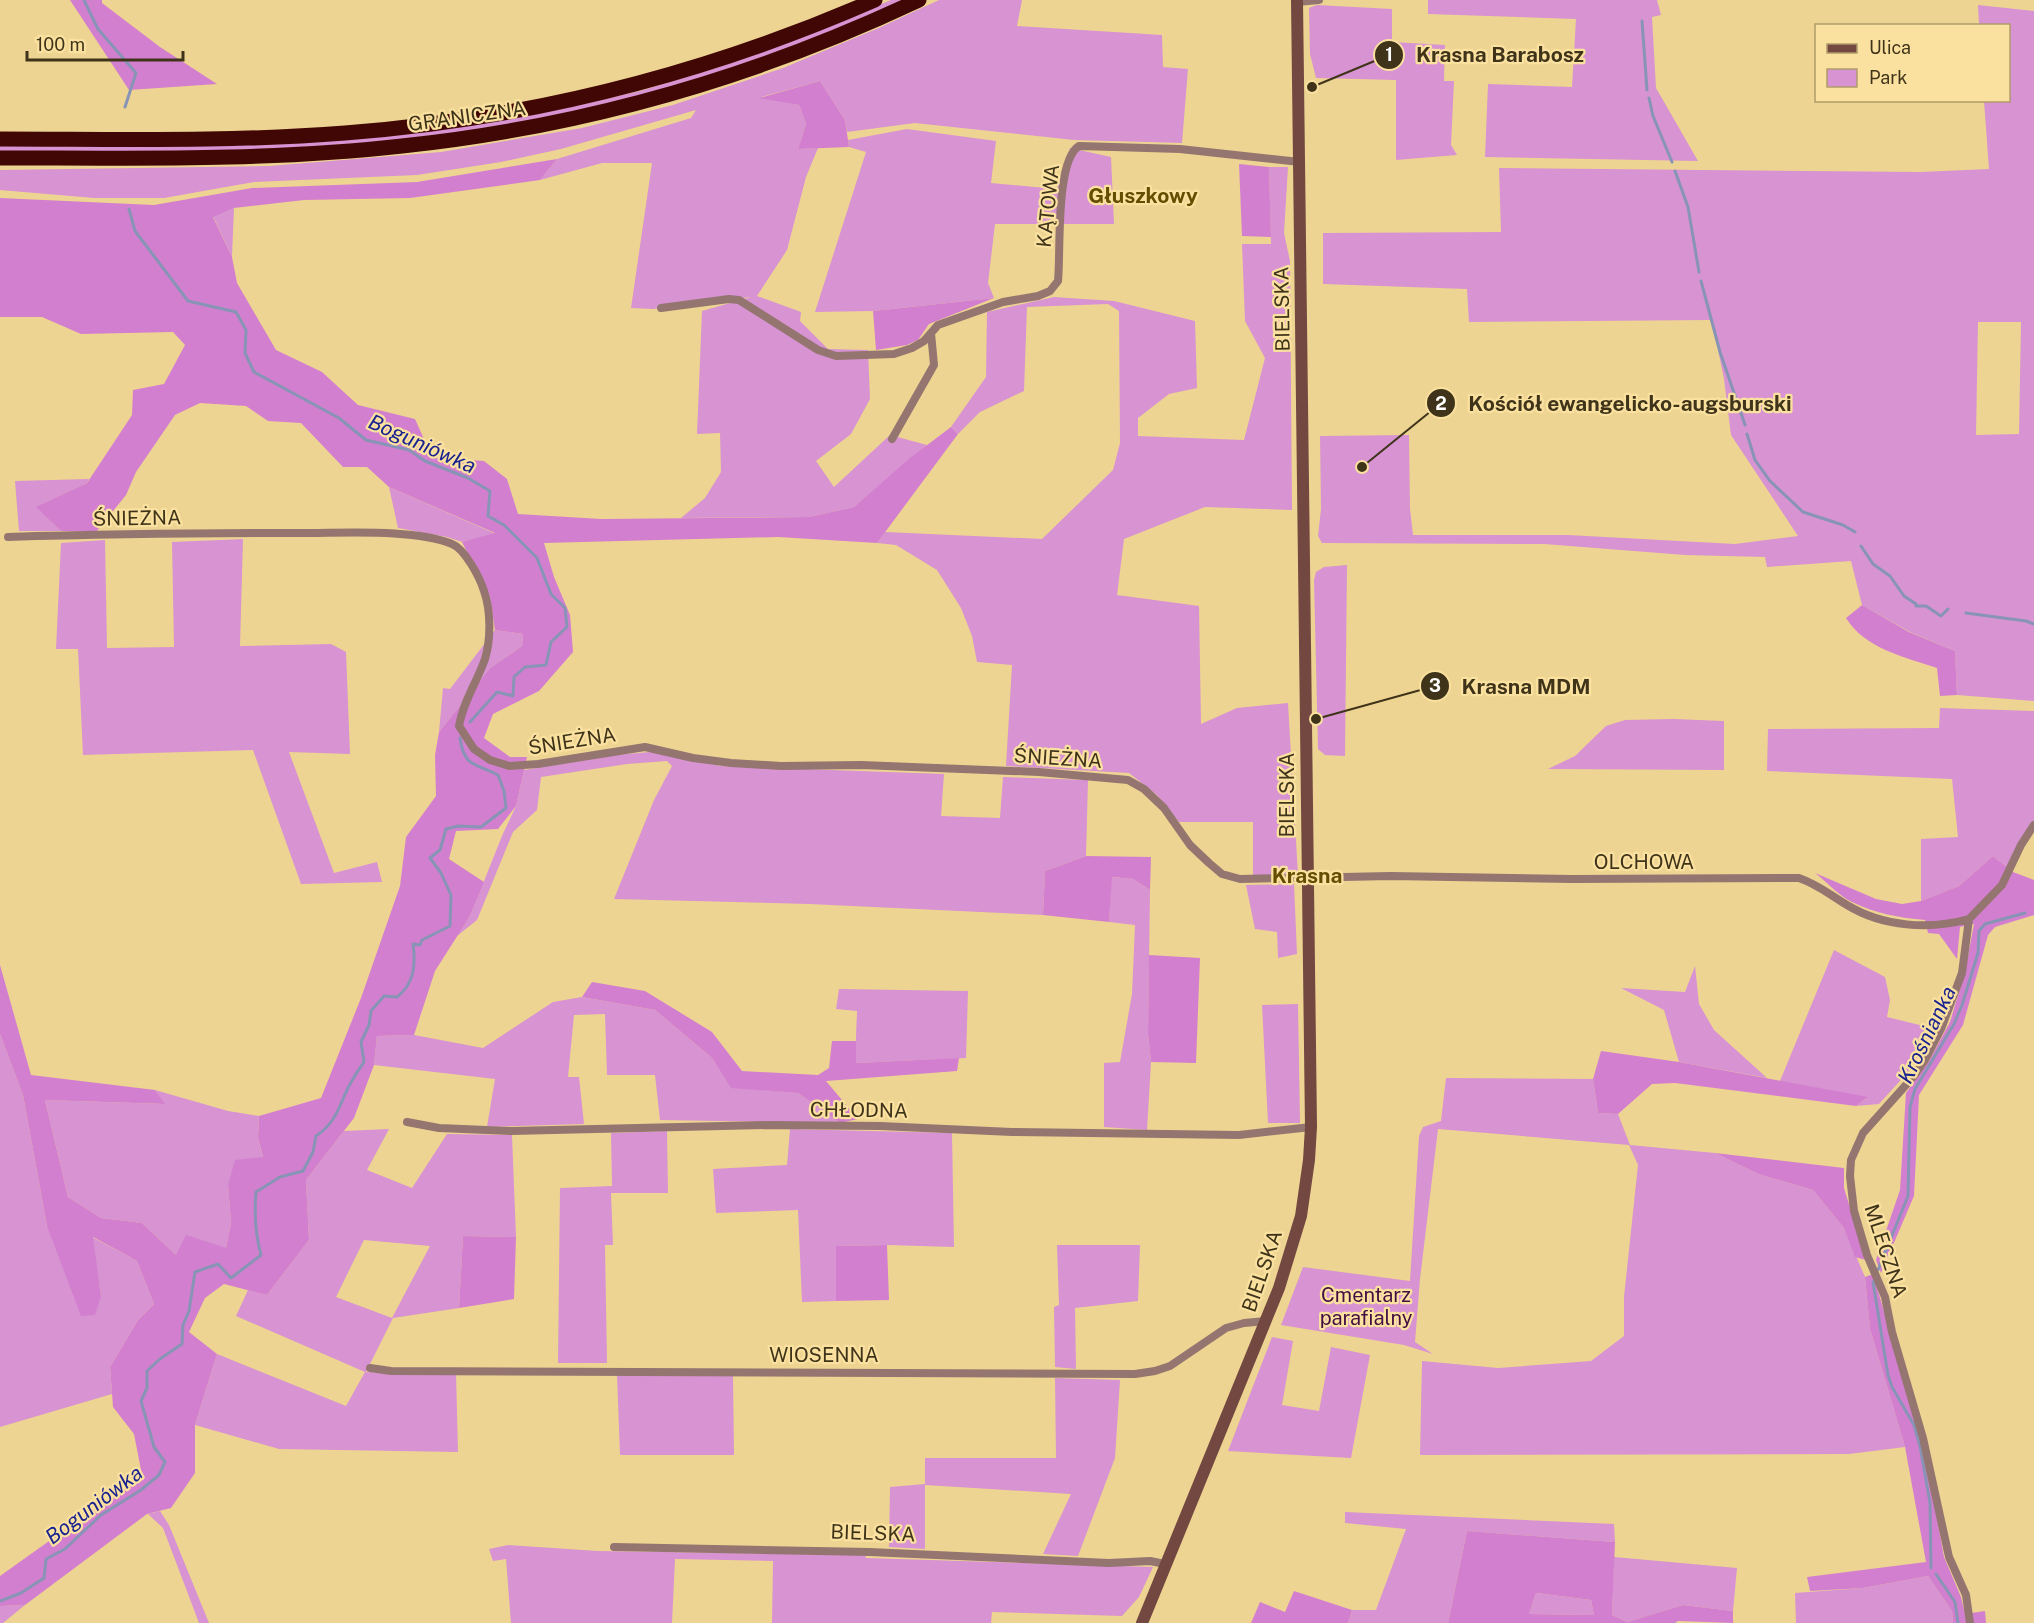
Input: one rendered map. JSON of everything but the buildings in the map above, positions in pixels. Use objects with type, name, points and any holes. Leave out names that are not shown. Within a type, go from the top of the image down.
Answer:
[{"type":"highway","points":[[842,14],[864,0]]},
{"type":"highway","name":"GRANICZNA","points":[[0,139],[310,135],[386,130],[462,120],[589,97],[675,74],[764,45],[875,0]]},
{"type":"highway","name":"GRANICZNA","points":[[0,158],[286,155],[401,147],[496,134],[594,114],[710,83],[821,44],[919,0]]},
{"type":"street","points":[[1297,1],[1319,0]]},
{"type":"street","name":"BIELSKA","points":[[1142,1623],[1280,1288],[1301,1216],[1309,1160],[1311,1127],[1297,1]]},
{"type":"street","name":"KĄTOWA","points":[[661,308],[729,299],[739,300],[818,350],[836,356],[894,354],[912,348],[938,325],[979,309],[1038,296],[1050,291],[1058,281],[1063,182],[1071,153],[1079,146],[1180,148],[1300,162]]},
{"type":"street","points":[[892,439],[933,365],[931,333]]},
{"type":"street","name":"ŚNIEŻNA","points":[[8,537],[356,533],[434,539],[453,544],[465,554],[484,591],[489,637],[485,658],[461,712],[459,726],[474,749],[490,760],[508,766],[538,764],[645,747],[693,758],[731,763],[781,766],[861,765],[1049,773],[1128,780],[1144,789],[1164,808],[1190,845],[1222,874],[1240,879],[1307,878]]},
{"type":"street","points":[[1969,918],[2002,885],[2021,845],[2034,825]]},
{"type":"street","name":"OLCHOWA","points":[[1307,878],[1391,876],[1572,879],[1799,878],[1816,884],[1846,905],[1884,920],[1912,925],[1935,925],[1969,918]]},
{"type":"street","name":"MLECZNA","points":[[1969,918],[1962,973],[1941,1029],[1914,1076],[1863,1133],[1851,1160],[1850,1176],[1854,1211],[1867,1255],[1885,1297],[1892,1332],[1923,1438],[1948,1557],[1966,1595],[1970,1623]]},
{"type":"street","name":"CHŁODNA","points":[[407,1122],[439,1128],[511,1131],[769,1125],[880,1126],[1012,1132],[1239,1135],[1311,1127]]},
{"type":"street","name":"WIOSENNA","points":[[370,1368],[391,1371],[1135,1374],[1170,1366],[1226,1328],[1244,1323],[1266,1321]]},
{"type":"street","name":"BIELSKA","points":[[614,1547],[870,1552],[1109,1563],[1150,1561],[1166,1564]]},
{"type":"green space","points":[[891,0],[904,0],[791,47],[734,67],[616,101],[497,126],[328,146],[164,151],[0,152],[0,146],[154,146],[557,110],[640,91],[716,68],[800,38]]},
{"type":"green space","points":[[939,0],[1022,0],[1017,26],[1162,35],[1163,67],[1188,69],[1182,143],[1074,140],[915,123],[847,132],[845,120],[820,81],[761,97],[799,105],[806,124],[798,149],[818,148],[806,177],[787,250],[757,296],[801,312],[800,321],[828,349],[868,350],[870,399],[851,434],[816,461],[834,487],[890,435],[927,445],[854,507],[809,517],[681,518],[705,498],[721,472],[720,433],[697,434],[702,311],[751,297],[653,309],[631,308],[652,163],[602,163],[540,180],[557,159],[691,118],[696,110],[561,149],[501,162],[417,175],[254,182],[164,198],[94,198],[0,190],[0,170],[269,166],[441,152],[582,128],[673,105],[783,68]]},
{"type":"green space","points":[[1428,0],[1657,0],[1661,15],[1652,17],[1656,88],[1698,161],[1485,157],[1488,84],[1572,87],[1576,19],[1428,14]]},
{"type":"green space","points":[[1317,5],[1392,9],[1392,42],[1445,45],[1444,81],[1454,81],[1451,145],[1457,155],[1396,160],[1396,80],[1316,78],[1310,54],[1309,8]]},
{"type":"green space","points":[[1978,5],[2034,11],[2034,701],[1957,695],[1955,651],[1910,632],[1862,605],[1851,561],[1767,567],[1765,557],[1685,555],[1544,544],[1322,543],[1318,536],[1321,509],[1320,436],[1409,435],[1410,509],[1413,535],[1568,535],[1735,544],[1798,536],[1731,435],[1724,379],[1712,320],[1469,322],[1467,289],[1323,284],[1323,233],[1501,232],[1499,168],[1920,172],[1989,169],[1984,102],[2010,102],[2010,24],[1979,24]],"holes":[[[1978,322],[2021,322],[2019,434],[1976,435]]]},
{"type":"green space","points":[[907,129],[996,141],[991,183],[1057,189],[1070,148],[1111,157],[1114,224],[995,224],[988,283],[994,298],[873,311],[815,312],[866,152],[849,147],[848,140]]},
{"type":"green space","points":[[1269,167],[1288,167],[1284,233],[1290,261],[1292,510],[1205,507],[1124,539],[1117,595],[1199,606],[1201,724],[1237,708],[1288,703],[1298,875],[1253,875],[1253,822],[1179,822],[1157,795],[1129,773],[1006,766],[1012,665],[977,662],[972,636],[961,608],[937,570],[896,545],[877,543],[885,532],[1042,539],[1113,470],[1120,443],[1119,311],[1108,304],[1027,307],[1024,391],[980,412],[958,434],[951,427],[986,377],[987,312],[1054,297],[1114,301],[1195,321],[1197,388],[1169,394],[1138,418],[1138,436],[1244,440],[1265,358],[1245,321],[1242,244],[1271,244]]},
{"type":"green space","points":[[234,208],[232,257],[213,216]]},
{"type":"green space","points":[[89,479],[87,483],[37,507],[61,531],[19,531],[15,481]]},
{"type":"green space","points":[[389,487],[496,534],[462,542],[398,528]]},
{"type":"green space","points":[[243,539],[240,646],[331,644],[346,652],[350,754],[289,752],[334,873],[377,862],[382,882],[301,884],[253,750],[83,755],[78,649],[56,649],[61,543],[105,540],[107,648],[174,647],[172,542]]},
{"type":"green space","points":[[1347,565],[1345,756],[1325,755],[1318,749],[1314,580],[1316,572],[1324,567]]},
{"type":"green space","points":[[495,630],[523,634],[522,646],[490,668],[439,732],[443,688],[450,689]]},
{"type":"green space","points":[[1940,708],[2034,711],[2034,820],[2022,838],[2008,868],[1993,856],[1959,886],[1921,901],[1921,839],[1958,837],[1952,779],[1767,771],[1768,729],[1939,728]]},
{"type":"green space","points":[[1625,720],[1724,721],[1724,770],[1548,769],[1575,756],[1606,726]]},
{"type":"green space","points":[[650,752],[721,766],[944,774],[941,816],[1000,818],[1003,777],[1088,780],[1086,856],[1045,871],[1043,915],[809,904],[614,899],[654,800],[672,766],[667,761],[627,764],[541,777],[537,810],[513,832],[477,920],[457,936],[470,916],[516,806],[524,770],[616,755]]},
{"type":"green space","points":[[1111,877],[1133,879],[1150,890],[1148,1034],[1151,1062],[1147,1130],[1104,1127],[1104,1063],[1120,1062],[1132,994],[1135,925],[1109,922]]},
{"type":"green space","points":[[1294,884],[1297,954],[1278,958],[1277,932],[1255,929],[1246,885]]},
{"type":"green space","points":[[1834,950],[1885,977],[1890,1000],[1887,1017],[1936,1029],[1908,1072],[1879,1104],[1856,1106],[1867,1098],[1780,1081]]},
{"type":"green space","points":[[1695,966],[1699,1004],[1714,1030],[1767,1078],[1679,1062],[1664,1010],[1621,988],[1685,992]]},
{"type":"green space","points":[[839,989],[968,991],[966,1058],[855,1063],[857,1011],[836,1009]]},
{"type":"green space","points":[[582,997],[655,1010],[712,1058],[731,1087],[798,1093],[840,1123],[660,1120],[655,1075],[607,1075],[605,1014],[574,1015],[568,1077],[579,1077],[584,1124],[487,1127],[495,1079],[374,1065],[377,1036],[414,1035],[483,1048],[553,1002]]},
{"type":"green space","points":[[1298,1004],[1300,1123],[1268,1123],[1262,1005]]},
{"type":"green space","points":[[0,1034],[23,1095],[47,1226],[101,1296],[92,1237],[137,1261],[154,1304],[138,1320],[110,1367],[112,1394],[0,1427]]},
{"type":"green space","name":"Cmentarz parafialny","points":[[1446,1078],[1593,1079],[1598,1113],[1618,1114],[1630,1145],[1715,1153],[1758,1174],[1813,1190],[1844,1228],[1865,1277],[1870,1329],[1905,1447],[1849,1454],[1420,1455],[1422,1361],[1498,1368],[1591,1361],[1624,1336],[1624,1297],[1638,1165],[1629,1145],[1438,1129],[1415,1342],[1433,1354],[1404,1345],[1281,1325],[1303,1267],[1410,1281],[1419,1136],[1423,1127],[1441,1121]]},
{"type":"green space","points":[[155,1090],[228,1111],[259,1116],[258,1138],[263,1158],[228,1185],[231,1223],[226,1248],[176,1255],[142,1223],[101,1218],[68,1197],[45,1100],[164,1104]]},
{"type":"green space","points":[[389,1129],[367,1170],[412,1188],[447,1134],[512,1135],[516,1237],[463,1236],[459,1308],[393,1318],[366,1372],[456,1373],[458,1452],[279,1449],[195,1425],[217,1354],[346,1406],[365,1372],[236,1316],[248,1290],[267,1295],[309,1240],[306,1180],[344,1131]],"holes":[[[364,1240],[430,1246],[392,1318],[336,1297]]]},
{"type":"green space","points":[[790,1129],[952,1133],[954,1247],[836,1246],[836,1301],[802,1302],[798,1210],[716,1213],[713,1169],[787,1165]]},
{"type":"green space","points":[[667,1131],[668,1193],[611,1193],[613,1245],[605,1245],[607,1363],[558,1363],[560,1188],[612,1186],[611,1133]]},
{"type":"green space","points":[[1057,1245],[1140,1245],[1138,1301],[1075,1308],[1076,1369],[1055,1367],[1054,1307],[1059,1305]]},
{"type":"green space","points":[[1272,1337],[1293,1341],[1282,1405],[1319,1411],[1331,1347],[1370,1355],[1351,1458],[1228,1451]]},
{"type":"green space","points":[[617,1374],[733,1376],[734,1455],[620,1455]]},
{"type":"green space","points":[[1055,1378],[1120,1380],[1115,1458],[1078,1556],[1043,1554],[1071,1494],[925,1485],[925,1549],[889,1547],[890,1487],[925,1484],[925,1458],[1056,1458]]},
{"type":"green space","points":[[160,1511],[169,1525],[209,1623],[199,1623],[163,1528],[148,1514]]},
{"type":"green space","points":[[1345,1512],[1614,1524],[1615,1542],[1467,1531],[1448,1623],[1348,1623],[1352,1610],[1376,1610],[1406,1529],[1345,1523]]},
{"type":"green space","points":[[508,1545],[598,1551],[865,1555],[866,1558],[1153,1567],[1139,1597],[1122,1616],[992,1612],[991,1623],[772,1623],[773,1561],[675,1559],[672,1623],[511,1623],[506,1559],[493,1561],[489,1549]]},
{"type":"green space","points":[[1614,1557],[1737,1568],[1733,1611],[1683,1605],[1627,1622],[1612,1615]]},
{"type":"green space","points":[[1928,1576],[1952,1611],[1953,1623],[1796,1623],[1795,1593],[1863,1588]]},
{"type":"green space","points":[[1536,1593],[1591,1600],[1594,1615],[1529,1614]]},
{"type":"green space","points":[[25,1605],[3,1623],[0,1623],[0,1606]]},
{"type":"shaded area","points":[[70,0],[102,0],[102,3],[160,47],[217,84],[129,90]]},
{"type":"shaded area","points":[[820,81],[845,120],[849,147],[798,149],[806,124],[799,105],[759,98]]},
{"type":"shaded area","points":[[557,159],[540,180],[410,198],[304,200],[234,208],[213,217],[232,257],[237,283],[276,350],[322,372],[358,405],[415,419],[432,457],[484,461],[507,479],[518,514],[601,519],[809,517],[854,507],[910,458],[951,427],[958,434],[877,543],[778,537],[544,543],[554,577],[570,615],[573,652],[539,691],[493,714],[484,738],[510,757],[527,757],[516,806],[498,829],[456,831],[449,859],[484,882],[470,916],[435,971],[414,1035],[377,1036],[374,1065],[354,1118],[306,1180],[309,1240],[267,1295],[224,1284],[205,1298],[189,1332],[217,1354],[195,1425],[195,1473],[171,1508],[147,1514],[25,1605],[0,1606],[0,1576],[142,1475],[134,1434],[113,1407],[110,1367],[138,1320],[154,1304],[137,1261],[93,1237],[101,1296],[95,1315],[81,1316],[47,1226],[23,1095],[0,1034],[0,965],[31,1075],[155,1090],[165,1104],[45,1100],[68,1197],[101,1218],[142,1223],[176,1255],[186,1235],[226,1248],[231,1223],[228,1185],[235,1160],[263,1157],[258,1138],[259,1116],[321,1098],[361,998],[400,886],[406,837],[436,796],[435,755],[439,732],[490,668],[522,646],[523,634],[495,630],[490,597],[462,542],[495,533],[389,487],[367,467],[343,467],[301,423],[268,421],[246,406],[200,403],[175,415],[136,472],[126,495],[96,532],[61,531],[36,507],[87,483],[132,415],[133,390],[164,384],[185,345],[173,332],[81,334],[42,317],[0,317],[0,198],[154,205],[252,188],[417,182]]},
{"type":"shaded area","points":[[1239,164],[1269,167],[1271,237],[1242,236]]},
{"type":"shaded area","points":[[994,298],[929,324],[918,340],[907,345],[876,350],[873,311]]},
{"type":"shaded area","points":[[1862,605],[1909,632],[1955,651],[1957,695],[1940,696],[1937,668],[1899,656],[1875,645],[1854,629],[1846,618]]},
{"type":"shaded area","points":[[1086,856],[1151,857],[1150,890],[1133,879],[1112,877],[1109,922],[1043,915],[1045,871]]},
{"type":"shaded area","points":[[1993,856],[2013,872],[2034,880],[2034,915],[1995,927],[1988,935],[1963,1025],[1919,1095],[1914,1196],[1881,1273],[1876,1260],[1900,1190],[1906,1093],[1929,1061],[1950,1022],[1965,972],[1974,924],[1960,927],[1957,959],[1939,934],[1928,933],[1925,920],[1887,914],[1860,906],[1842,896],[1815,873],[1876,899],[1902,904],[1921,901],[1959,886]]},
{"type":"shaded area","points":[[1149,955],[1200,958],[1196,1063],[1151,1062],[1148,1034]]},
{"type":"shaded area","points":[[592,982],[645,991],[712,1032],[742,1071],[818,1075],[829,1068],[832,1041],[856,1041],[856,1063],[959,1058],[957,1071],[826,1081],[858,1119],[840,1123],[798,1093],[731,1088],[712,1058],[655,1010],[582,997]]},
{"type":"shaded area","points":[[1601,1051],[1679,1062],[1868,1097],[1856,1106],[1675,1083],[1652,1084],[1618,1114],[1598,1113],[1593,1079]]},
{"type":"shaded area","points":[[1715,1153],[1844,1168],[1844,1188],[1866,1260],[1855,1257],[1844,1228],[1813,1190],[1758,1174]]},
{"type":"shaded area","points":[[463,1236],[516,1237],[514,1299],[459,1308]]},
{"type":"shaded area","points":[[887,1245],[889,1300],[836,1301],[836,1246]]},
{"type":"shaded area","points":[[1873,1274],[1924,1447],[1944,1557],[1961,1597],[1965,1614],[1985,1611],[1986,1623],[1953,1623],[1952,1611],[1928,1576],[1863,1588],[1810,1591],[1807,1577],[1926,1562],[1905,1447],[1870,1329],[1865,1277]]},
{"type":"shaded area","points":[[1467,1531],[1615,1542],[1612,1615],[1627,1622],[1683,1605],[1733,1611],[1733,1623],[1678,1621],[1675,1623],[1448,1623]],"holes":[[[1536,1593],[1591,1600],[1594,1615],[1529,1614]]]},
{"type":"shaded area","points":[[1294,1591],[1352,1610],[1348,1623],[1251,1623],[1260,1602],[1285,1612]]},
{"type":"waterway","name":"Boguniówka","points":[[84,0],[98,29],[136,73],[125,107]]},
{"type":"waterway","points":[[1642,21],[1647,90]]},
{"type":"waterway","points":[[1649,98],[1653,116],[1672,162]]},
{"type":"waterway","points":[[1675,171],[1688,207],[1699,272]]},
{"type":"waterway","name":"Boguniówka","points":[[129,209],[135,231],[188,301],[236,312],[246,330],[245,353],[254,372],[339,418],[366,440],[409,450],[425,461],[468,478],[490,491],[488,516],[504,525],[537,558],[551,594],[565,608],[567,627],[551,642],[546,665],[525,667],[514,677],[513,696],[497,692],[470,722]]},
{"type":"waterway","points":[[1701,281],[1720,352],[1745,425]]},
{"type":"waterway","points":[[1747,434],[1755,460],[1770,481],[1803,512],[1843,525],[1855,532]]},
{"type":"waterway","points":[[1861,546],[1873,564],[1890,576],[1904,596],[1916,606],[1926,606],[1941,616],[1948,609]]},
{"type":"waterway","points":[[1966,613],[2034,624]]},
{"type":"waterway","name":"Boguniówka","points":[[0,1601],[21,1593],[44,1578],[46,1559],[65,1549],[101,1515],[141,1490],[159,1475],[165,1462],[154,1447],[141,1401],[147,1388],[147,1371],[182,1344],[183,1325],[189,1311],[195,1272],[218,1264],[231,1278],[261,1255],[257,1239],[256,1192],[280,1177],[303,1171],[313,1152],[316,1136],[335,1117],[348,1087],[364,1062],[361,1042],[369,1025],[371,1011],[384,996],[397,997],[407,986],[414,967],[413,944],[420,945],[422,940],[450,926],[451,895],[441,873],[430,858],[440,850],[446,829],[458,826],[481,827],[506,808],[504,791],[498,775],[468,760],[460,738]]},
{"type":"waterway","name":"Krośnianka","points":[[1878,1270],[1908,1196],[1910,1107],[1915,1089],[1954,1024],[1962,1005],[1978,953],[1979,931],[1985,924],[2025,913]]},
{"type":"waterway","name":"Krośnianka","points":[[1873,1282],[1888,1375],[1892,1387],[1914,1425],[1920,1446],[1930,1503],[1931,1568]]},
{"type":"waterway","name":"Krośnianka","points":[[1936,1574],[1955,1602],[1958,1623]]},
{"type":"place","name":"Krasna Barabosz","points":[[1312,87]]},
{"type":"place","name":"Kościół ewangelicko-augsburski","points":[[1362,467]]},
{"type":"place","name":"Krasna MDM","points":[[1316,719]]},
{"type":"district","name":"Głuszkowy","points":[[1143,196]]},
{"type":"district","name":"Krasna","points":[[1307,876]]}]
